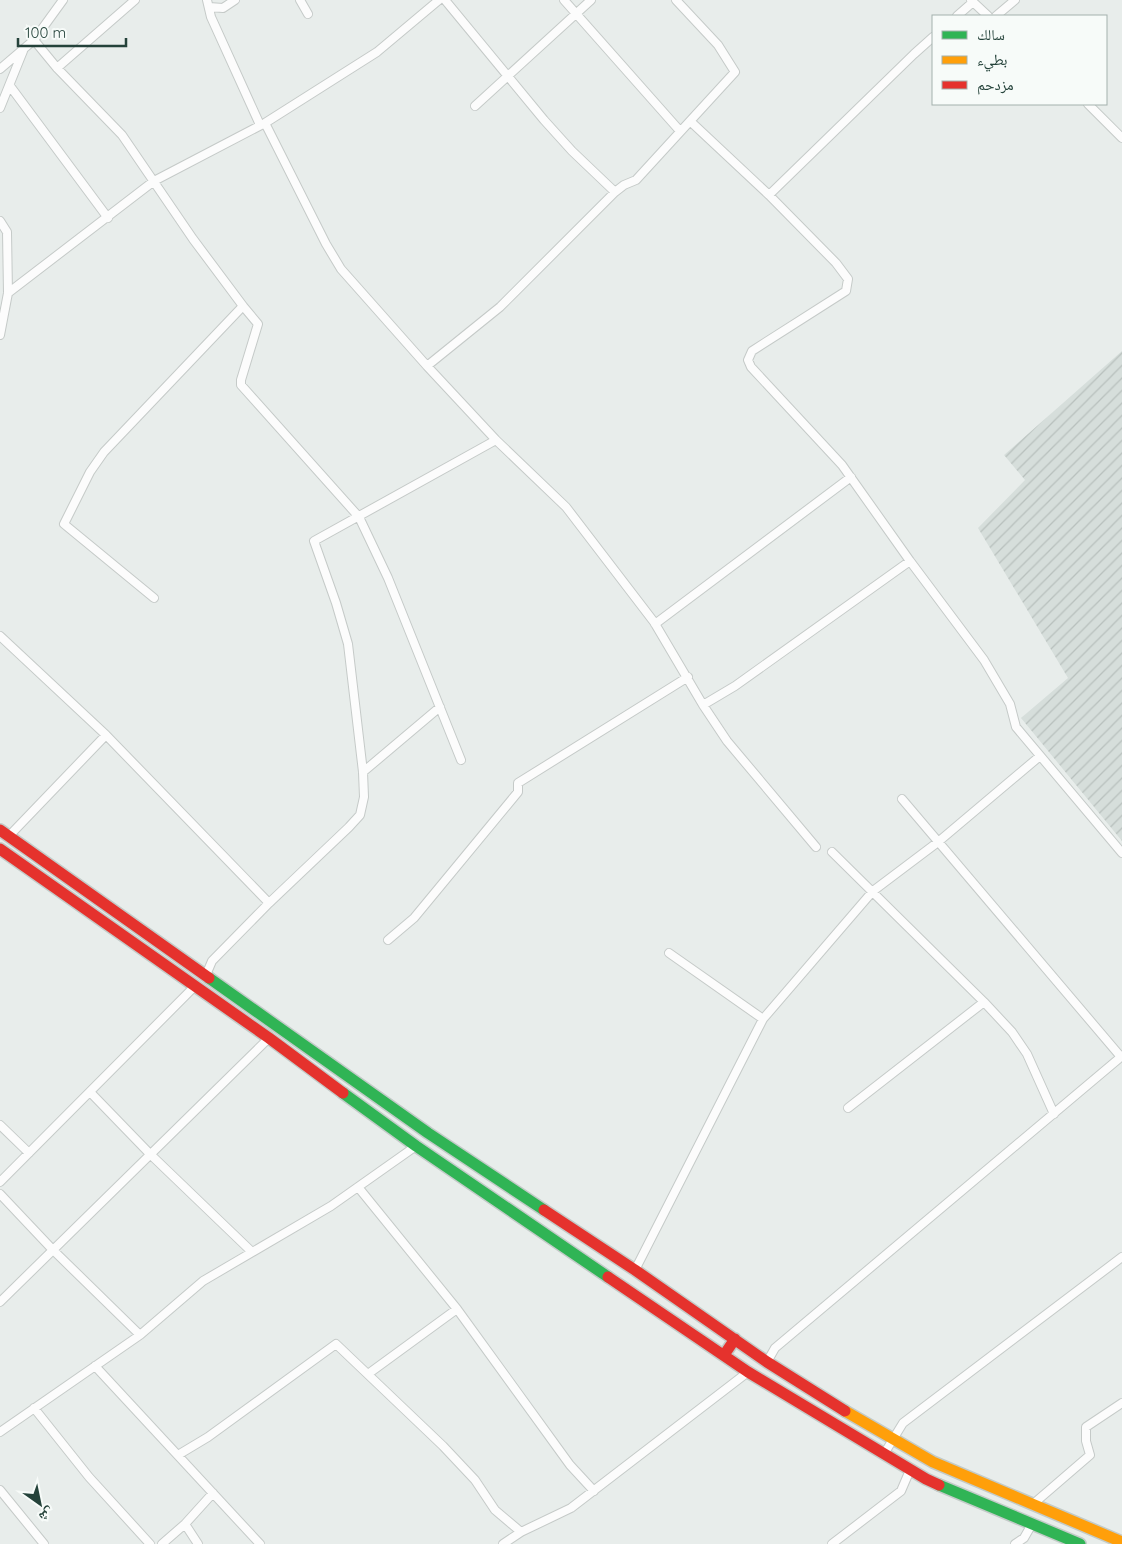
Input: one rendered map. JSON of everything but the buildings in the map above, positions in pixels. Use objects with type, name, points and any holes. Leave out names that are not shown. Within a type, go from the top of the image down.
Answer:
[{"type":"main road","points":[[4,833],[428,1133],[635,1270],[826,1400],[933,1462],[1122,1542]]},
{"type":"main road","points":[[0,849],[269,1038],[416,1146],[748,1372],[926,1479],[1080,1544]]},
{"type":"main road","points":[[724,1355],[735,1339]]},
{"type":"street","points":[[0,69],[34,40],[63,0]]},
{"type":"street","points":[[57,68],[135,0]]},
{"type":"street","points":[[208,3],[223,8],[235,0]]},
{"type":"street","points":[[300,0],[308,14]]},
{"type":"street","points":[[8,293],[154,181],[263,124],[377,52],[439,0]]},
{"type":"street","points":[[445,0],[544,120],[572,151],[615,192]]},
{"type":"street","points":[[564,0],[680,132]]},
{"type":"street","points":[[475,106],[591,0]]},
{"type":"street","points":[[427,366],[500,307],[615,192],[624,185],[636,180],[735,72],[718,45],[676,0]]},
{"type":"street","points":[[997,15],[1015,0]]},
{"type":"street","points":[[958,15],[972,1],[987,15]]},
{"type":"street","points":[[208,3],[211,17],[263,124],[341,269],[496,440],[566,507],[655,624],[703,705],[727,741],[816,847]]},
{"type":"street","points":[[769,195],[932,38]]},
{"type":"street","points":[[34,40],[57,68],[122,135],[193,239],[258,324],[241,385],[359,517],[388,578],[461,760]]},
{"type":"street","points":[[0,108],[24,49]]},
{"type":"street","points":[[10,86],[108,218]]},
{"type":"street","points":[[1089,105],[1122,138]]},
{"type":"street","points":[[690,121],[769,195],[836,263],[848,279],[846,291],[752,351],[748,360],[751,367],[842,464],[910,561],[984,660],[1010,704],[1016,727],[1122,853]]},
{"type":"street","points":[[0,221],[7,232],[8,293],[0,335]]},
{"type":"street","points":[[154,598],[64,524],[90,472],[104,452],[243,306]]},
{"type":"street","points":[[206,975],[212,961],[360,814],[364,797],[363,772],[348,644],[314,540],[359,517],[496,440]]},
{"type":"street","points":[[655,624],[851,478]]},
{"type":"street","points":[[703,705],[736,686],[910,561]]},
{"type":"street","points":[[0,636],[106,735],[269,903]]},
{"type":"street","points":[[388,940],[414,918],[518,792],[518,783],[688,677]]},
{"type":"street","points":[[363,772],[440,707]]},
{"type":"street","points":[[4,833],[106,735]]},
{"type":"street","points":[[635,1270],[763,1019],[873,891],[938,842],[1040,756]]},
{"type":"street","points":[[768,1362],[776,1348],[1122,1056],[902,799]]},
{"type":"street","points":[[832,852],[1012,1032],[1027,1054],[1054,1114]]},
{"type":"street","points":[[669,953],[763,1019]]},
{"type":"street","points":[[0,1182],[196,986]]},
{"type":"street","points":[[848,1108],[984,1002]]},
{"type":"street","points":[[0,1302],[269,1038]]},
{"type":"street","points":[[90,1092],[150,1154],[252,1252]]},
{"type":"street","points":[[0,1125],[29,1153]]},
{"type":"street","points":[[0,1432],[140,1336],[203,1281],[331,1206],[416,1146]]},
{"type":"street","points":[[358,1187],[457,1309],[570,1465],[594,1491]]},
{"type":"street","points":[[0,1194],[52,1249],[140,1336]]},
{"type":"street","points":[[884,1454],[903,1423],[1122,1257]]},
{"type":"street","points":[[368,1374],[457,1309]]},
{"type":"street","points":[[178,1455],[208,1437],[336,1344],[443,1446],[475,1480],[495,1510],[521,1532]]},
{"type":"street","points":[[95,1366],[260,1544]]},
{"type":"street","points":[[503,1544],[521,1532],[571,1508],[748,1372]]},
{"type":"street","points":[[1032,1504],[1090,1455],[1086,1441],[1086,1427],[1122,1403]]},
{"type":"street","points":[[34,1408],[88,1477],[150,1544]]},
{"type":"street","points":[[832,1544],[901,1491],[910,1470]]},
{"type":"street","points":[[0,1490],[11,1501],[44,1544]]},
{"type":"street","points":[[162,1544],[185,1524],[213,1493]]},
{"type":"street","points":[[185,1524],[198,1544]]},
{"type":"street","points":[[1015,1544],[1024,1538],[1032,1524]]},
{"type":"street","points":[[514,1537],[520,1544]]},
{"type":"shaded area","points":[[1122,351],[1122,841],[1021,718],[1068,678],[978,528],[1025,480],[1004,455]]},
{"type":"traffic: fast","points":[[209,978],[428,1133],[544,1210]]},
{"type":"traffic: fast","points":[[343,1093],[416,1146],[608,1277]]},
{"type":"traffic: fast","points":[[939,1485],[1080,1544]]},
{"type":"traffic: slow","points":[[845,1411],[933,1462],[1122,1542]]},
{"type":"traffic: jam","points":[[0,830],[209,978]]},
{"type":"traffic: jam","points":[[0,849],[269,1038],[343,1093]]},
{"type":"traffic: jam","points":[[544,1210],[635,1270],[767,1362],[845,1411]]},
{"type":"traffic: jam","points":[[608,1277],[748,1372],[939,1485]]},
{"type":"traffic: jam","points":[[724,1355],[735,1339]]}]
